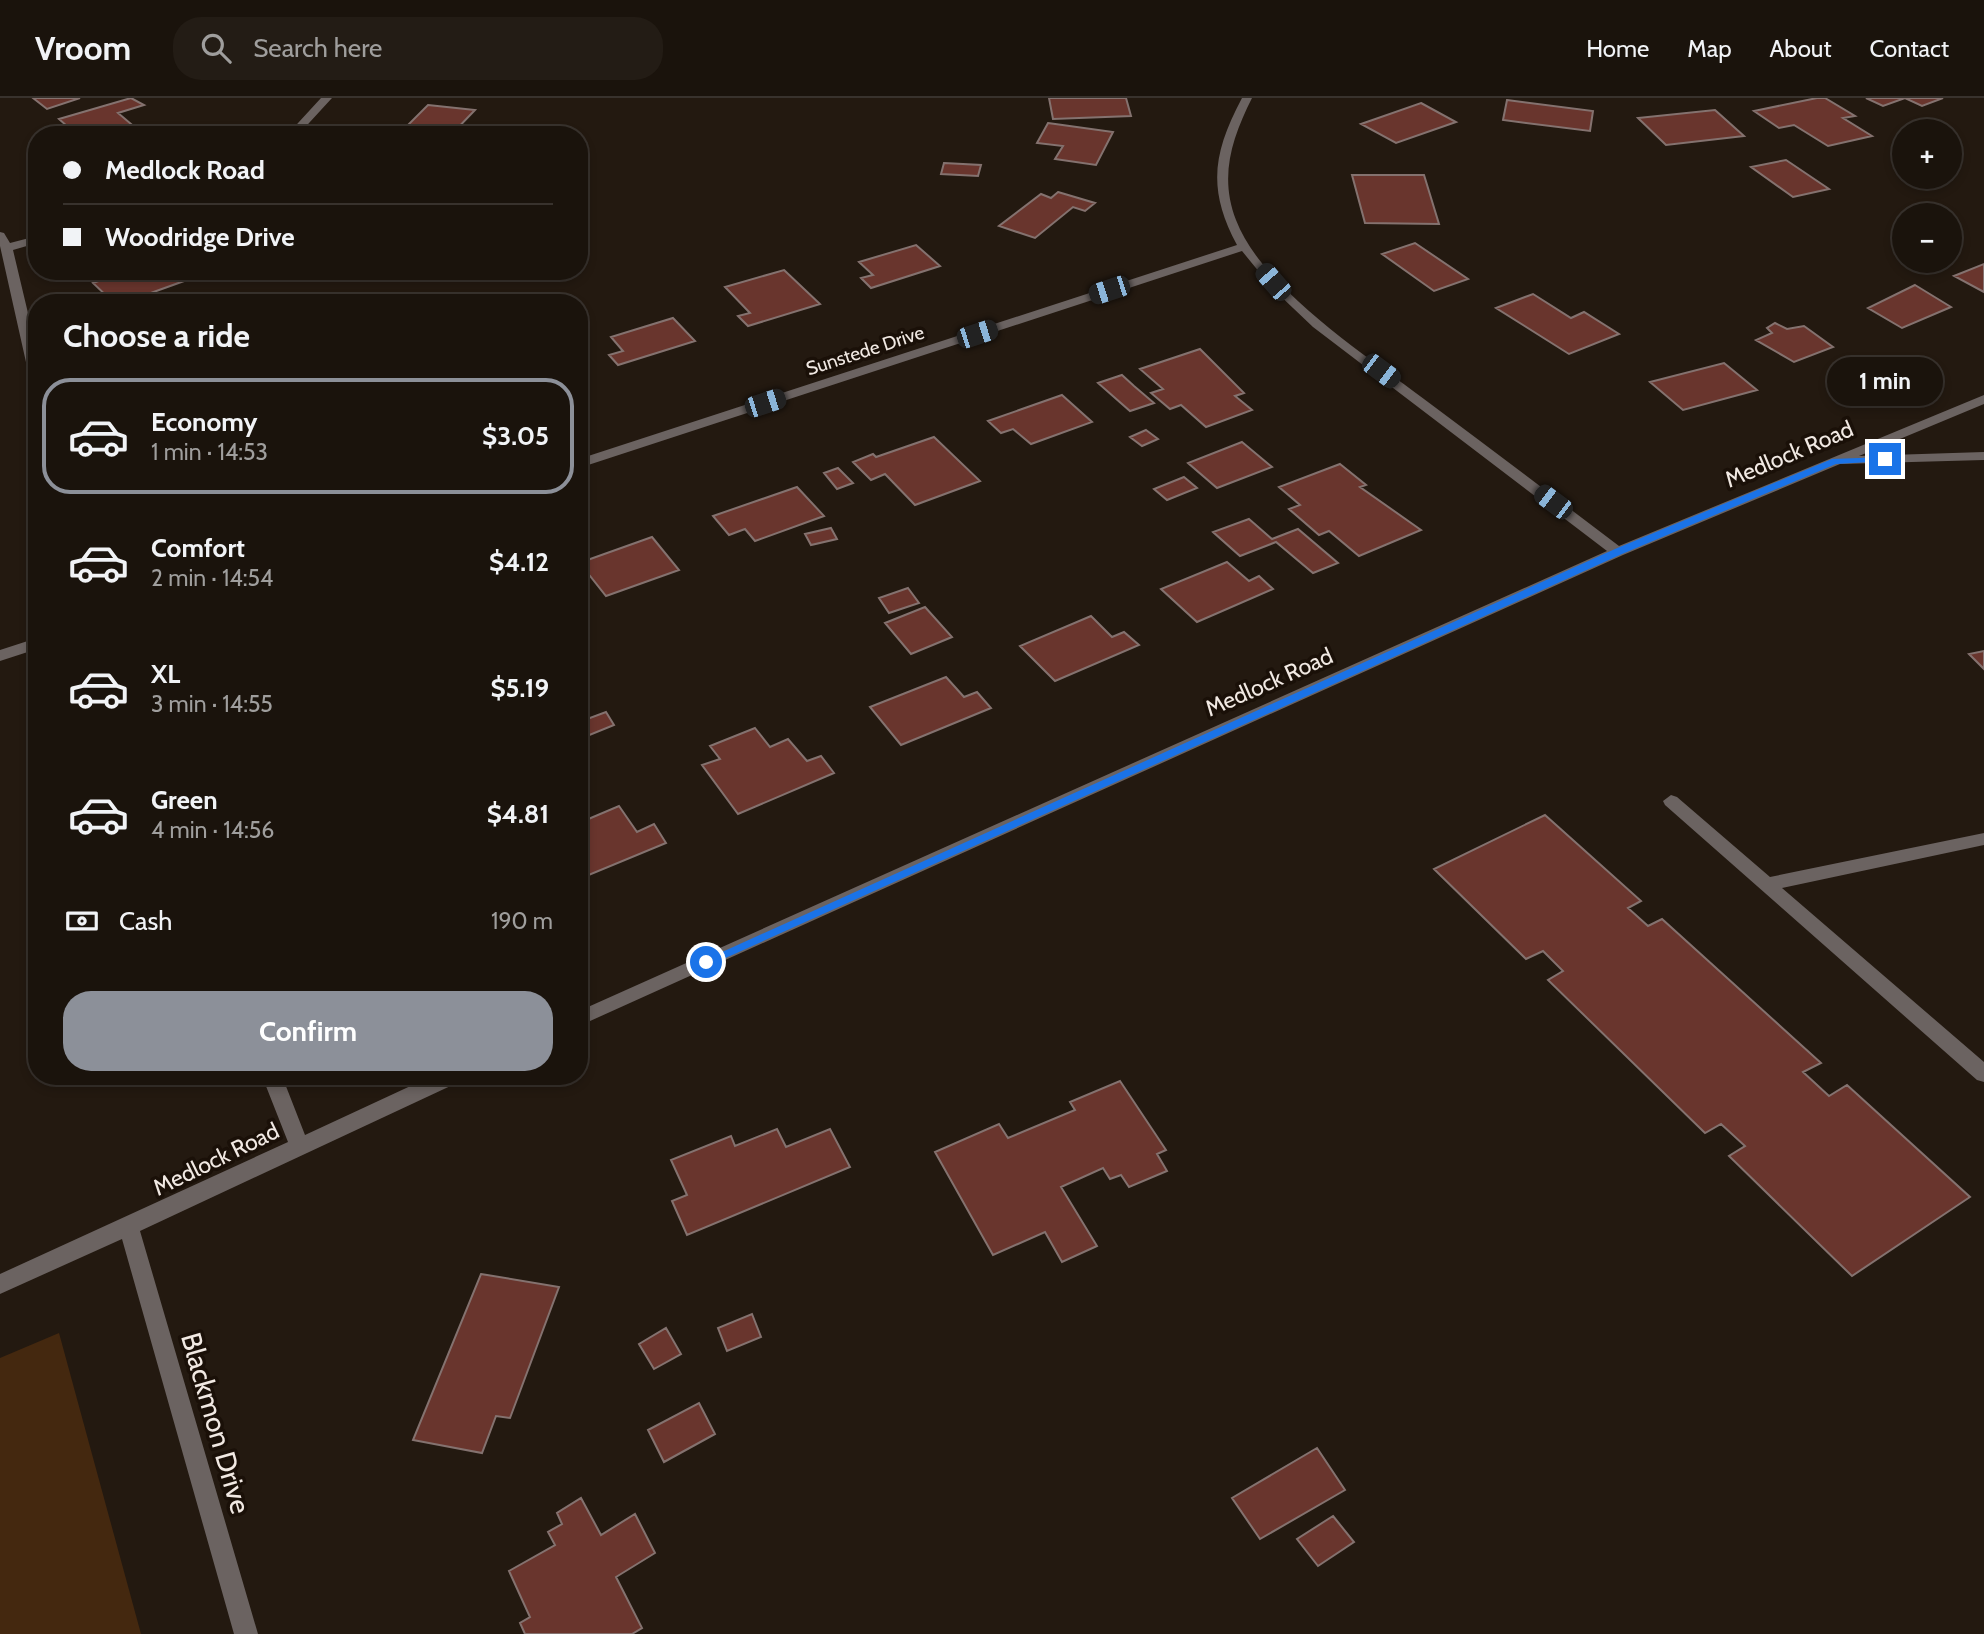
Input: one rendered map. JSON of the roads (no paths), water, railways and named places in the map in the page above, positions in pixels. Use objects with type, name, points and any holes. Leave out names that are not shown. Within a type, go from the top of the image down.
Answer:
[{"type":"street","points":[[301,126],[327,98]]},
{"type":"street","points":[[1247,98],[1227,143],[1222,180],[1227,215],[1242,247],[1273,282],[1317,324],[1618,552]]},
{"type":"street","points":[[0,236],[7,248],[28,340]]},
{"type":"street","points":[[7,248],[28,242]]},
{"type":"street","name":"Sunstede Drive","points":[[588,461],[1242,247]]},
{"type":"street","name":"Medlock Road","points":[[588,1015],[1618,552],[1984,398]]},
{"type":"street","points":[[1835,461],[1984,456]]},
{"type":"street","points":[[0,656],[28,646]]},
{"type":"street","points":[[1671,801],[1984,1074]]},
{"type":"street","points":[[1767,884],[1984,839]]},
{"type":"street","points":[[276,1085],[299,1145]]},
{"type":"street","name":"Medlock Road","points":[[0,1284],[129,1228],[299,1145],[432,1085]]},
{"type":"street","name":"Blackmon Drive","points":[[129,1228],[246,1634]]}]
